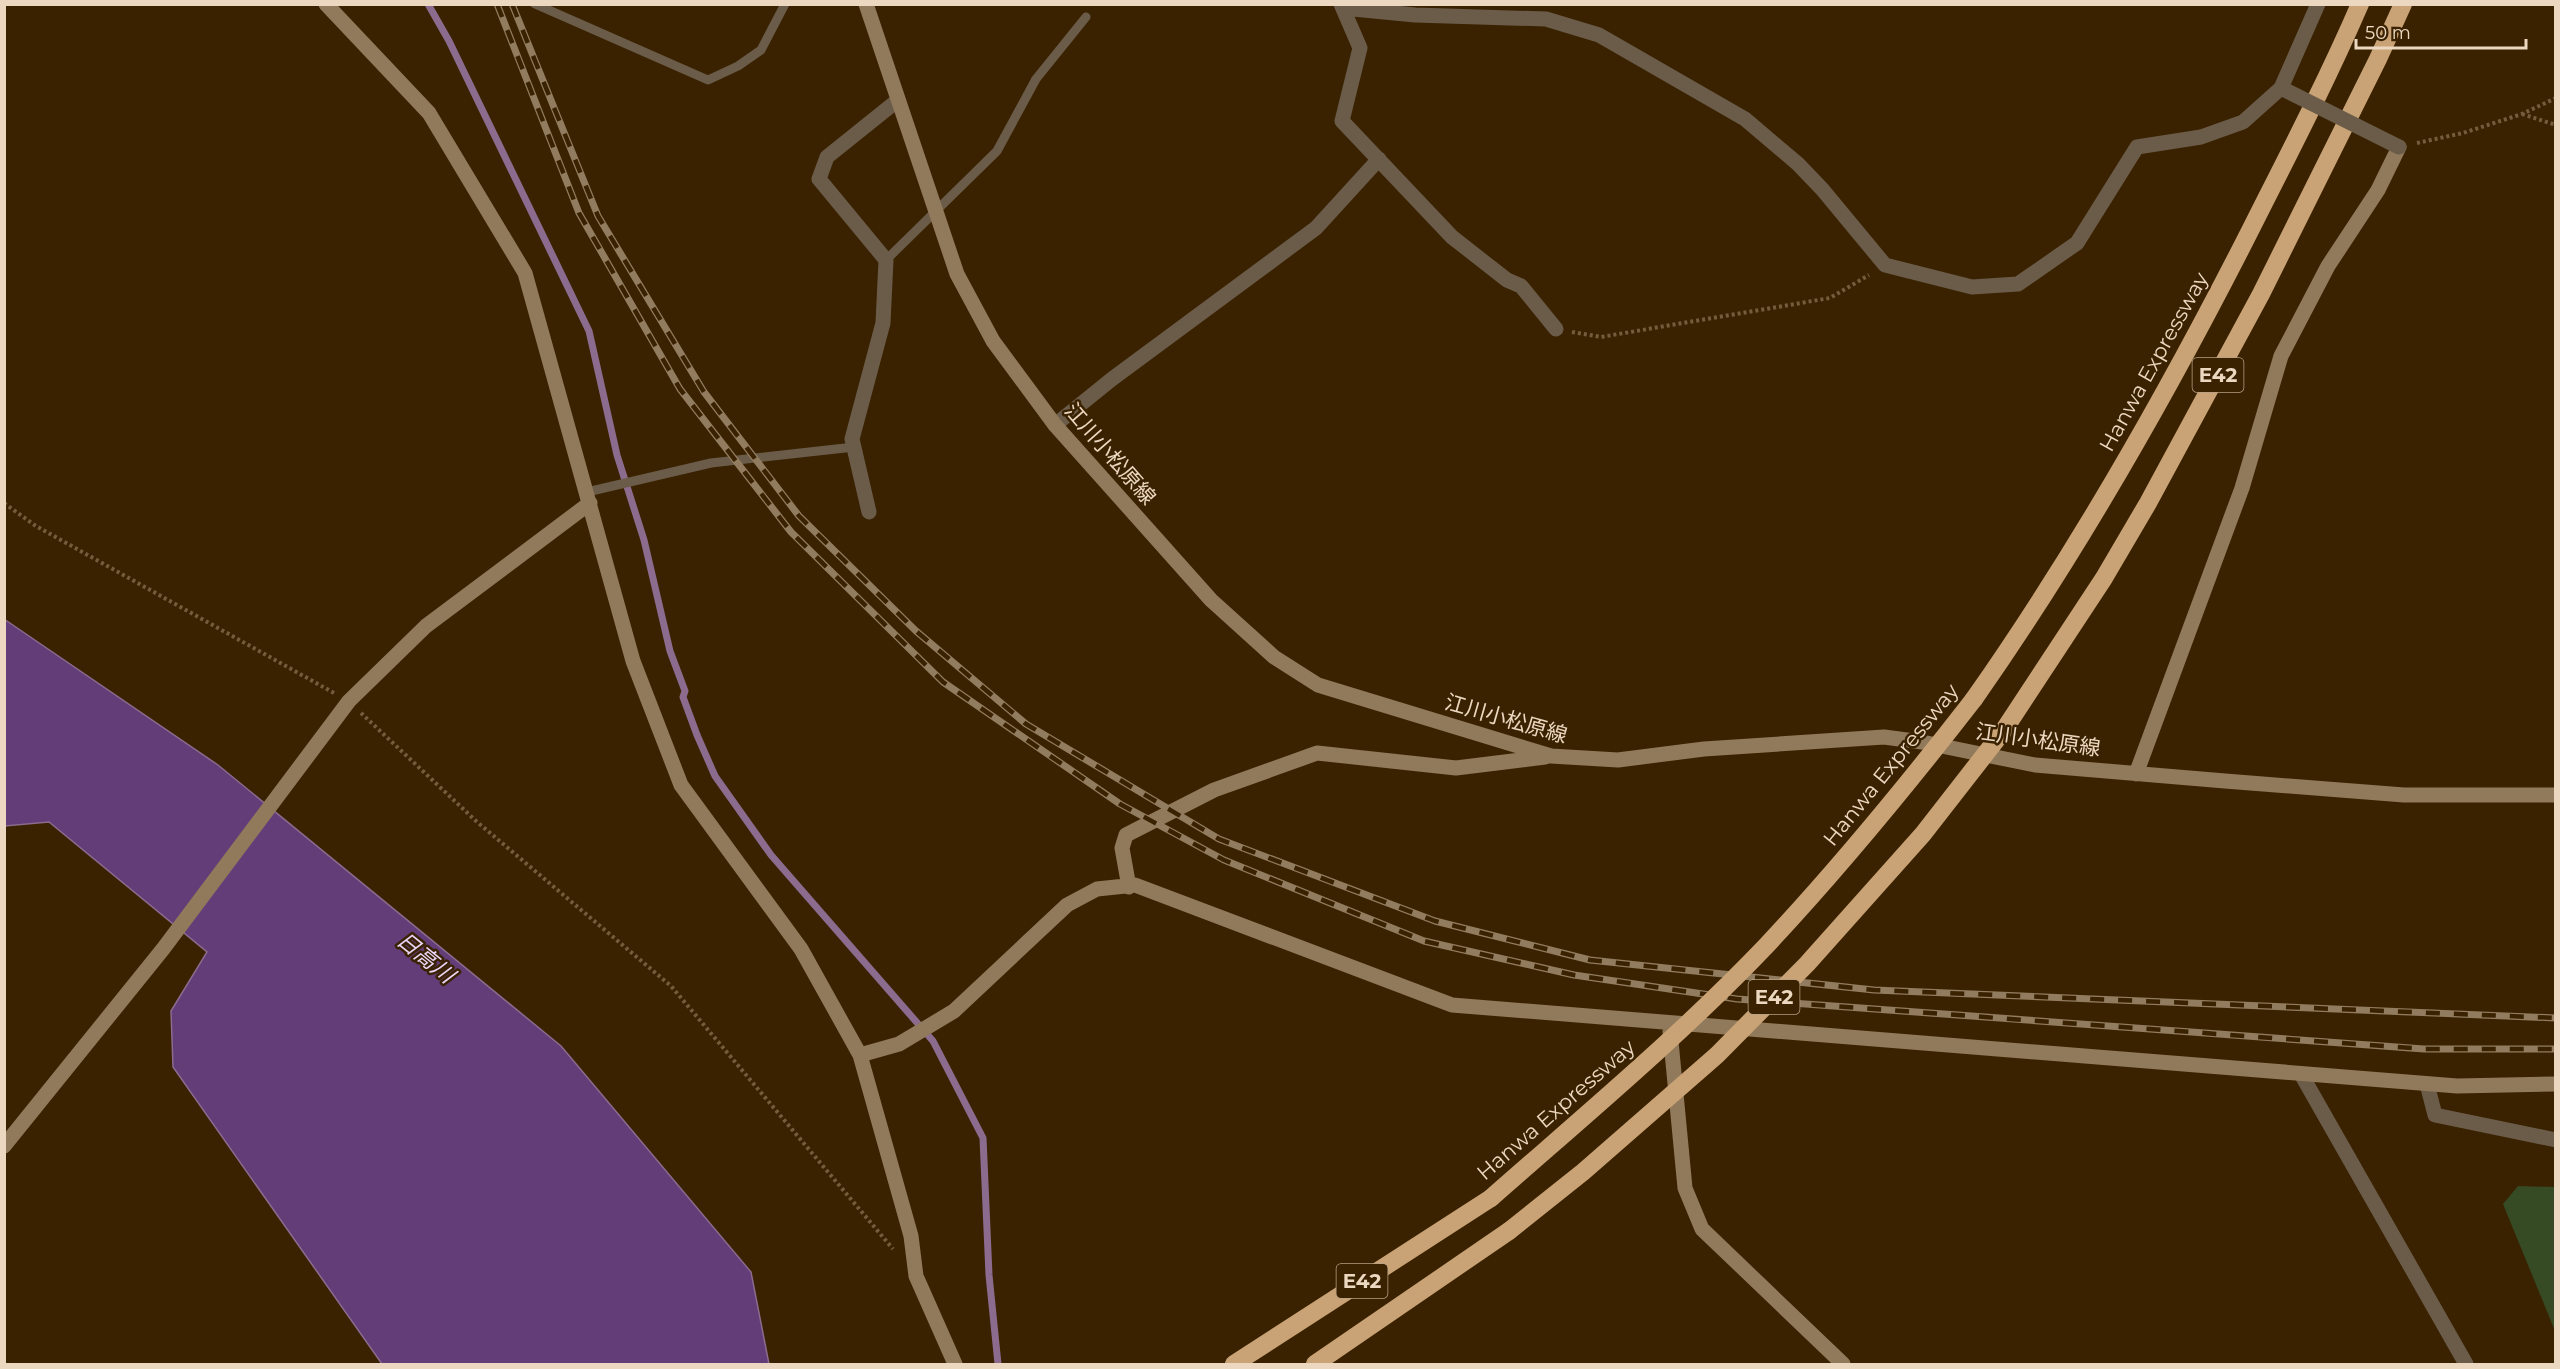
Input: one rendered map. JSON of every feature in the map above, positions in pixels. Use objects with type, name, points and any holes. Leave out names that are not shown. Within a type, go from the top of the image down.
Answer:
[{"type":"highway","name":"Hanwa Expressway","points":[[1234,1365],[1491,1198],[1637,1071],[1765,947],[1899,796],[1974,699],[2033,616],[2138,442],[2235,262],[2336,58],[2360,4]]},
{"type":"highway","name":"E42","points":[[1315,1365],[1509,1231],[1583,1172],[1717,1055],[1791,980],[1923,834],[2004,730],[2104,578],[2148,503],[2260,294],[2378,59],[2403,4]]},
{"type":"street","points":[[326,4],[429,112],[525,273],[633,660],[681,785],[801,949],[860,1055],[911,1236],[916,1276],[955,1365]]},
{"type":"street","name":"江川小松原線","points":[[866,4],[957,274],[993,341],[1055,425],[1211,600],[1274,657],[1318,685],[1551,756],[1618,759],[1704,748],[1884,737],[1922,742],[2035,765],[2136,774],[2404,795],[2556,795]]},
{"type":"street","points":[[1342,6],[1415,15],[1546,19],[1599,35],[1745,119],[1798,164],[1822,189],[1885,265],[1972,287],[2018,284],[2078,243],[2137,147],[2201,137],[2243,122],[2281,88],[2318,4]]},
{"type":"street","points":[[1342,6],[1360,48],[1342,121],[1452,237],[1507,280],[1521,286],[1556,329]]},
{"type":"street","points":[[2136,774],[2242,488],[2281,356],[2328,266],[2378,190],[2399,147],[2281,88]]},
{"type":"street","points":[[869,512],[852,439],[883,323],[886,260],[819,180],[827,157],[898,100]]},
{"type":"street","points":[[1055,425],[1112,378],[1316,228],[1379,159]]},
{"type":"street","points":[[4,1146],[163,949],[349,701],[426,626],[589,498]]},
{"type":"street","points":[[1129,887],[1122,848],[1126,835],[1214,790],[1317,753],[1456,768],[1551,756]]},
{"type":"street","points":[[860,1055],[899,1044],[954,1011],[1067,905],[1096,889],[1135,885],[1452,1005],[2427,1084],[2457,1086],[2556,1084]]},
{"type":"street","points":[[1669,1022],[1685,1188],[1702,1229],[1843,1365]]},
{"type":"street","points":[[2301,1074],[2466,1365]]},
{"type":"street","points":[[2427,1084],[2436,1115],[2556,1140]]},
{"type":"lane","points":[[535,4],[708,80],[738,66],[760,50],[785,4]]},
{"type":"lane","points":[[886,260],[998,151],[1036,79],[1086,18]]},
{"type":"lane","points":[[589,498],[711,463],[854,447]]},
{"type":"path","points":[[2399,147],[2463,133],[2522,114],[2556,98]]},
{"type":"path","points":[[2522,114],[2556,125]]},
{"type":"path","points":[[1556,329],[1601,337],[1830,298],[1885,265]]},
{"type":"path","points":[[4,503],[46,532],[349,701],[476,821],[671,986],[916,1276]]},
{"type":"green space","points":[[2518,1186],[2555,1187],[2555,1331],[2503,1204]]},
{"type":"water","name":"日高川","points":[[4,619],[218,765],[561,1046],[751,1272],[769,1364],[382,1364],[173,1067],[171,1011],[207,952],[49,822],[5,826]]},
{"type":"waterway","points":[[428,4],[449,41],[589,331],[617,455],[644,540],[670,651],[685,691],[683,697],[715,776],[771,855],[933,1041],[983,1138],[989,1275],[998,1364]]},
{"type":"railway","points":[[497,4],[579,213],[680,389],[791,532],[943,682],[1120,804],[1224,860],[1424,941],[1574,975],[1737,999],[2424,1049],[2556,1049]]},
{"type":"railway","points":[[512,4],[598,216],[704,392],[799,516],[916,631],[1026,724],[1219,839],[1435,921],[1590,960],[1874,990],[2556,1018]]}]
